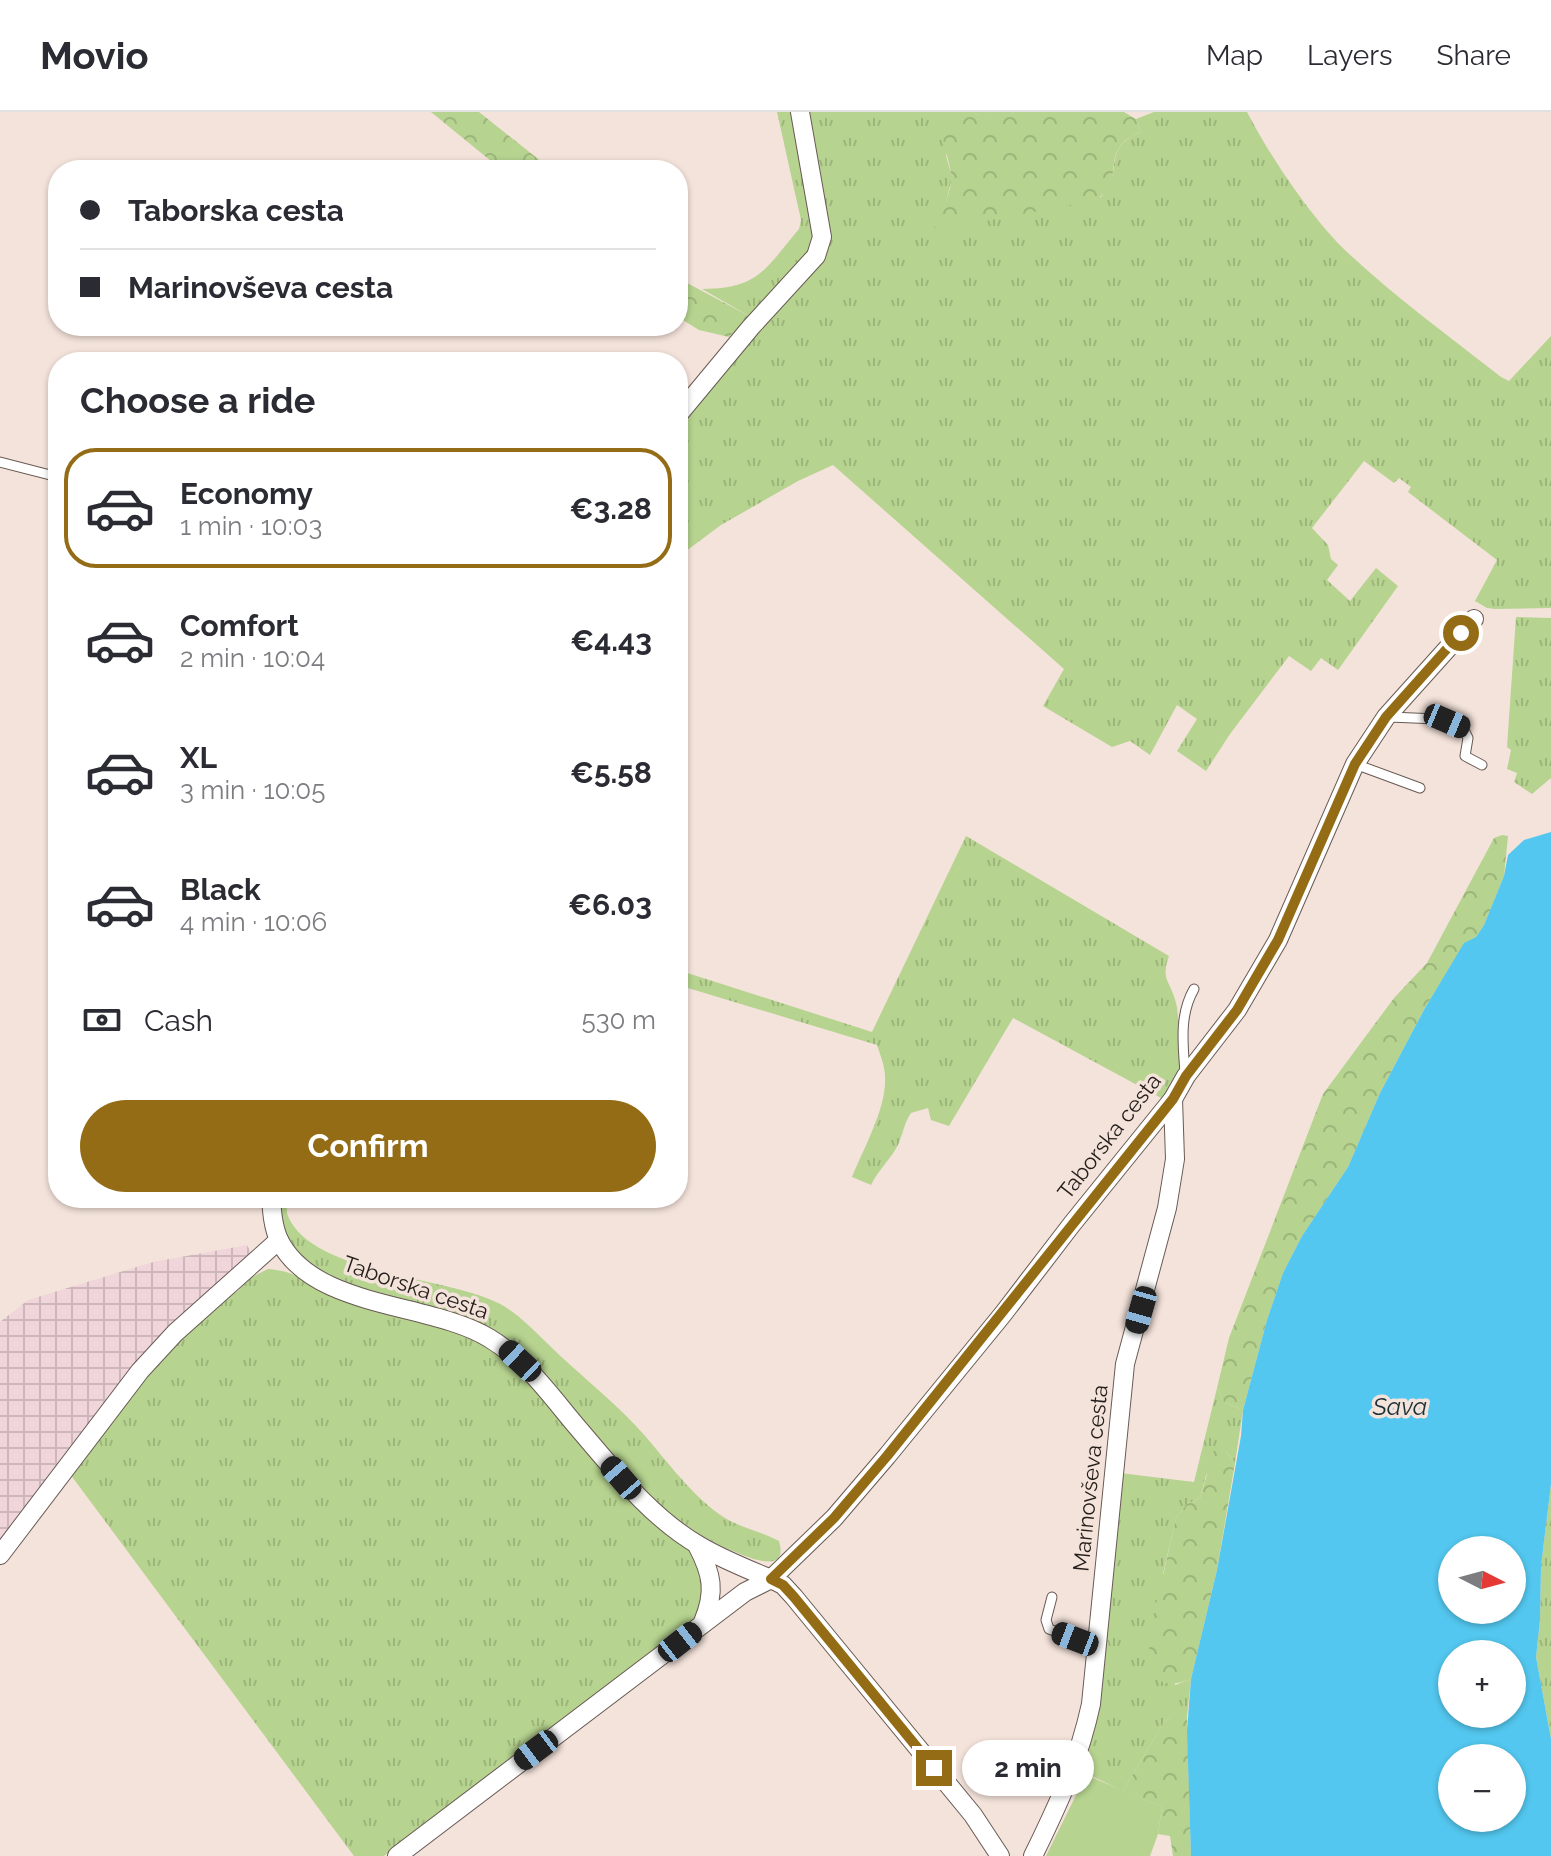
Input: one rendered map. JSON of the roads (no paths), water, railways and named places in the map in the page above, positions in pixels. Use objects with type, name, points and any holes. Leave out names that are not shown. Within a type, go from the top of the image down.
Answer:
[{"type":"street","points":[[688,403],[816,256],[822,237],[800,112]]},
{"type":"street","name":"Taborska cesta","points":[[279,1240],[301,1265],[333,1286],[360,1298],[453,1321],[507,1348],[533,1373],[621,1478],[651,1508],[697,1545],[771,1579],[834,1518],[887,1456],[1173,1099],[1186,1076],[1237,1010],[1278,940],[1355,764],[1386,717],[1474,619]]},
{"type":"street","name":"Marinovševa cesta","points":[[1033,1856],[1060,1802],[1082,1746],[1091,1704],[1125,1364],[1156,1255],[1175,1159],[1173,1099]]},
{"type":"street","points":[[0,1555],[140,1371],[175,1333],[279,1240],[272,1208]]},
{"type":"street","points":[[697,1545],[708,1565],[711,1584],[711,1603],[702,1625]]},
{"type":"street","points":[[397,1856],[745,1592],[771,1579],[783,1585],[794,1597],[973,1815],[1000,1856]]},
{"type":"lane","points":[[0,462],[48,474]]},
{"type":"lane","points":[[1386,717],[1438,719],[1463,728],[1468,738],[1467,760],[1482,765]]},
{"type":"lane","points":[[1355,764],[1420,788]]},
{"type":"lane","points":[[1186,1076],[1183,1044],[1185,1009],[1194,989]]},
{"type":"lane","points":[[1052,1597],[1046,1620],[1049,1629],[1097,1646]]},
{"type":"water","name":"Sava","points":[[1551,832],[1551,1484],[1541,1566],[1536,1657],[1551,1739],[1551,1856],[1191,1856],[1187,1731],[1191,1679],[1217,1570],[1243,1410],[1267,1320],[1283,1273],[1302,1236],[1348,1167],[1380,1093],[1425,1008],[1464,943],[1476,937],[1484,925],[1504,876],[1508,855],[1524,840]]}]
